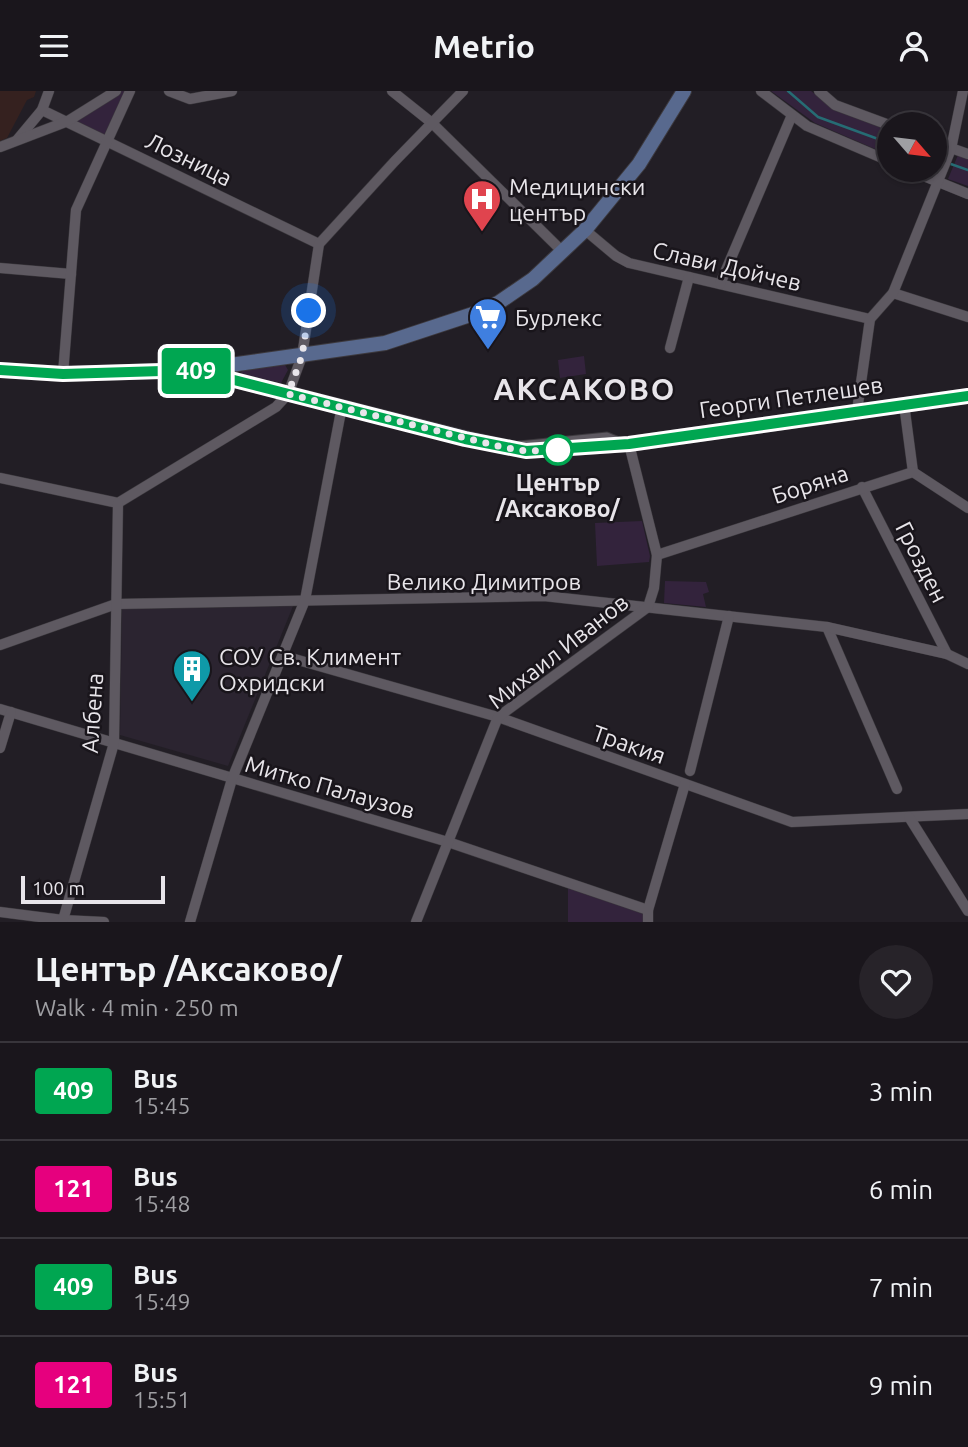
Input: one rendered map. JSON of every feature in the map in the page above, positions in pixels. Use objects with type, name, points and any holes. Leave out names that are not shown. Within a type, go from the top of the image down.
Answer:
[{"type":"main road","points":[[195,370],[385,343],[473,314],[516,292],[563,252],[584,230],[639,164],[684,91]]},
{"type":"main road","name":"Георги Петлешев","points":[[0,370],[63,374],[195,370],[526,451],[630,446],[688,435],[968,396]]},
{"type":"street","points":[[16,141],[42,110],[49,91]]},
{"type":"street","points":[[0,147],[68,121],[116,91]]},
{"type":"street","points":[[63,374],[76,211],[130,91]]},
{"type":"street","points":[[169,91],[190,99],[232,91]]},
{"type":"street","points":[[392,91],[432,123],[563,252]]},
{"type":"street","points":[[0,478],[118,503],[276,407],[288,394],[302,356],[319,244],[463,91]]},
{"type":"street","points":[[761,91],[807,126],[877,156]]},
{"type":"street","points":[[819,91],[835,104],[877,120]]},
{"type":"street","points":[[947,158],[963,91]]},
{"type":"street","name":"Лозница","points":[[42,110],[319,244]]},
{"type":"street","points":[[720,284],[792,115]]},
{"type":"street","points":[[947,147],[968,153]]},
{"type":"street","points":[[858,411],[870,319],[893,293],[937,182],[968,194]]},
{"type":"street","name":"Слави Дойчев","points":[[584,230],[629,263],[870,319]]},
{"type":"street","points":[[0,268],[71,274]]},
{"type":"street","points":[[670,348],[689,277]]},
{"type":"street","points":[[893,293],[968,317]]},
{"type":"street","points":[[904,404],[913,472],[968,508]]},
{"type":"street","points":[[190,922],[232,779],[305,600],[342,406]]},
{"type":"street","name":"Михаил Иванов","points":[[416,922],[498,717],[648,607],[654,587],[657,555],[630,446]]},
{"type":"street","name":"Боряна","points":[[657,555],[913,472]]},
{"type":"street","name":"Грозден","points":[[862,487],[947,654]]},
{"type":"street","name":"Албена","points":[[63,920],[114,743],[118,503]]},
{"type":"street","name":"Велико Димитров","points":[[0,645],[117,604],[544,596],[827,627],[947,654],[968,664]]},
{"type":"street","points":[[690,771],[729,616]]},
{"type":"street","points":[[827,627],[897,789]]},
{"type":"street","name":"Тракия","points":[[284,656],[498,717],[792,822],[968,814]]},
{"type":"street","name":"Митко Палаузов","points":[[0,709],[448,842],[648,910]]},
{"type":"street","points":[[0,748],[11,712]]},
{"type":"street","points":[[648,922],[648,910],[685,784]]},
{"type":"street","points":[[909,817],[968,911]]},
{"type":"street","points":[[0,912],[104,922]]},
{"type":"shaded area","points":[[0,91],[36,91],[34,97],[27,100],[7,138],[0,141]]},
{"type":"shaded area","points":[[116,91],[130,91],[108,141],[68,121]]},
{"type":"shaded area","points":[[771,91],[811,91],[832,108],[877,125],[877,150],[815,123]]},
{"type":"shaded area","points":[[958,155],[968,158],[968,186],[948,179]]},
{"type":"shaded area","points":[[584,356],[586,374],[560,378],[558,360]]},
{"type":"shaded area","points":[[285,365],[288,370],[281,383],[240,374],[244,369]]},
{"type":"shaded area","points":[[642,521],[649,562],[597,566],[595,523]]},
{"type":"shaded area","points":[[665,581],[706,582],[709,592],[703,594],[706,607],[664,603]]},
{"type":"shaded area","points":[[293,606],[228,766],[120,735],[122,609]]},
{"type":"shaded area","points":[[568,883],[648,910],[648,922],[568,922]]},
{"type":"waterway","points":[[788,91],[818,117],[877,139]]},
{"type":"waterway","points":[[948,163],[968,170]]},
{"type":"bus line","name":"409","points":[[0,370],[63,374],[195,370],[465,439],[526,451],[629,444],[968,396]]},
{"type":"place","name":"Медицински център","points":[[482,233]]},
{"type":"place","name":"Бурлекс","points":[[488,351]]},
{"type":"place","name":"Център /Аксаково/","points":[[558,450]]},
{"type":"place","name":"СОУ Св. Климент Охридски","points":[[192,703]]},
{"type":"district","name":"АКСАКОВО","points":[[585,389]]},
{"type":"route","points":[[309,311],[302,356],[288,394],[502,447],[526,451],[558,450]]}]
